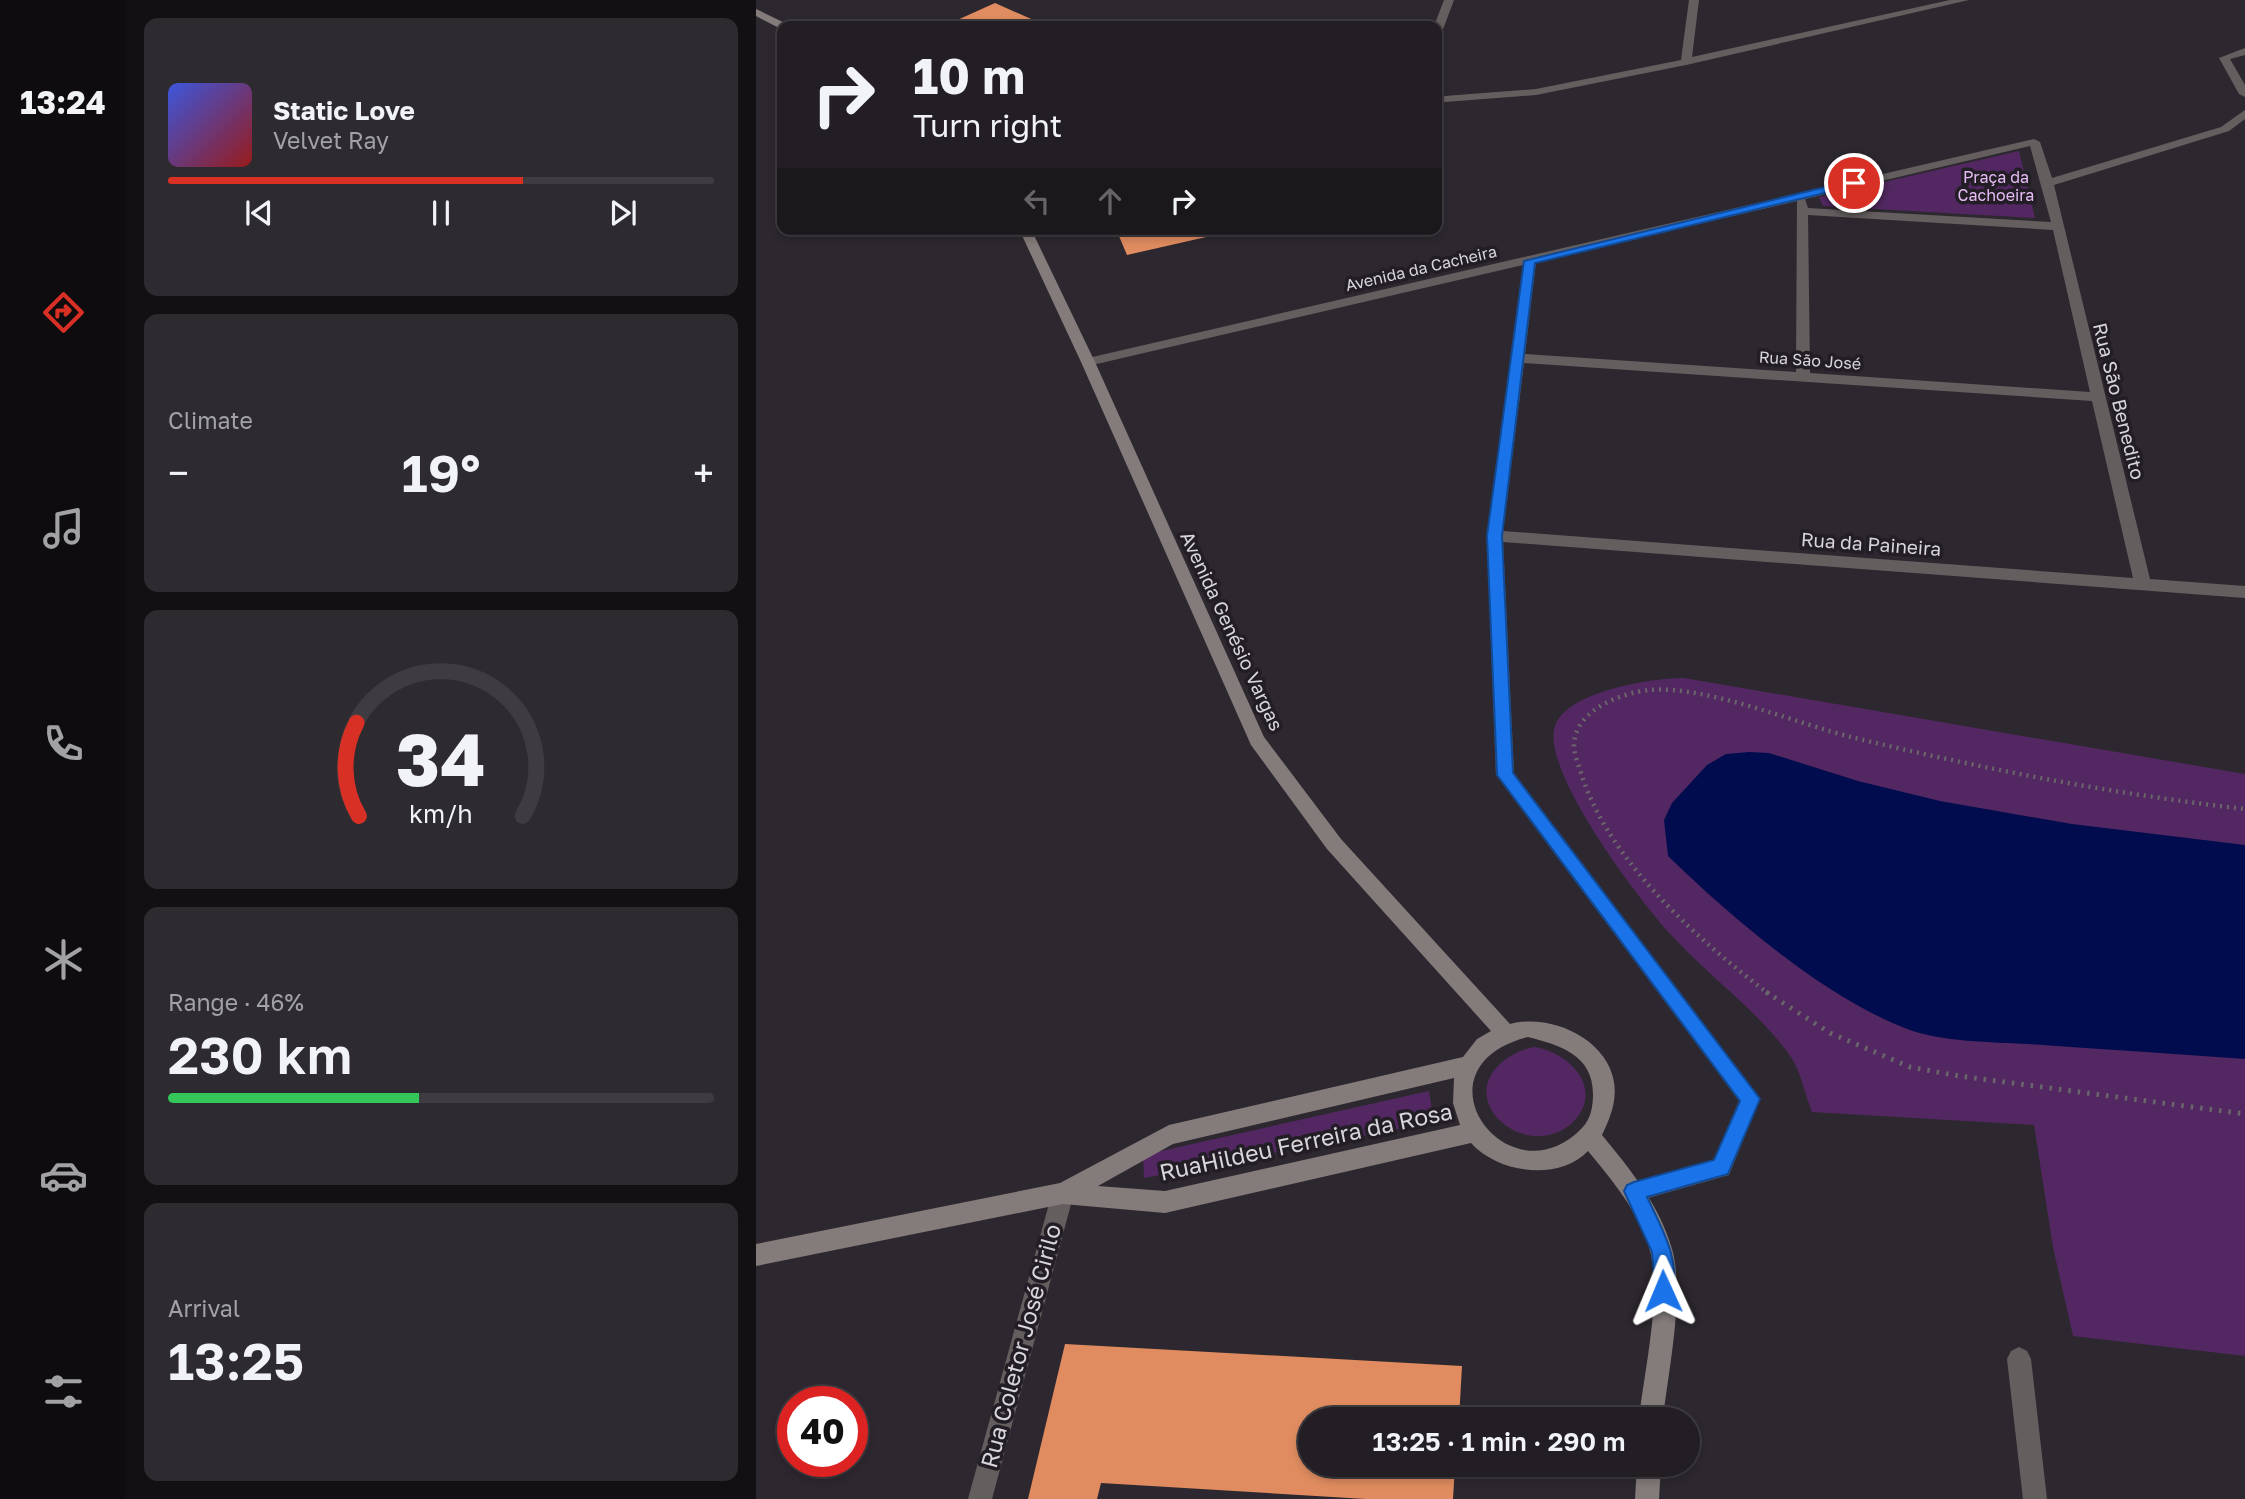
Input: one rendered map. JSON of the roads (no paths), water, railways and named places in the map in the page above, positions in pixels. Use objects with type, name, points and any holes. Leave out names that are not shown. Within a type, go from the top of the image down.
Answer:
[{"type":"street","points":[[1441,21],[1449,0]]},
{"type":"street","points":[[1686,62],[1694,0]]},
{"type":"street","points":[[1442,95],[1536,92],[1686,62],[1964,0]]},
{"type":"street","points":[[756,12],[777,23]]},
{"type":"street","points":[[2245,51],[2224,58],[2245,94]]},
{"type":"street","points":[[2048,184],[2225,129],[2245,113]]},
{"type":"street","points":[[1802,211],[2056,226],[2048,184],[2034,142],[1803,195],[1802,211],[1803,377]]},
{"type":"street","name":"Avenida da Cacheira","points":[[1088,362],[1530,261],[1803,195]]},
{"type":"street","name":"Rua São Benedito","points":[[2056,226],[2143,585]]},
{"type":"street","name":"Avenida Genésio Vargas","points":[[1028,235],[1088,362],[1257,740],[1334,844],[1506,1033]]},
{"type":"street","points":[[1530,261],[1494,536],[1505,775],[1750,1099],[1721,1168],[1634,1191]]},
{"type":"street","name":"Rua São José","points":[[1519,358],[2098,397]]},
{"type":"street","name":"Rua da Paineira","points":[[1494,536],[2245,592]]},
{"type":"street","points":[[1528,1028],[1552,1030],[1573,1039],[1591,1054],[1602,1073],[1606,1095],[1602,1117],[1590,1137],[1573,1152],[1549,1160],[1525,1161],[1502,1154],[1475,1132],[1468,1122],[1462,1102],[1462,1084],[1469,1065],[1484,1046],[1506,1033],[1528,1028]]},
{"type":"street","points":[[756,1255],[1063,1193],[1169,1135],[1469,1065]]},
{"type":"street","name":"RuaHildeu Ferreira da Rosa","points":[[1063,1193],[1165,1202],[1475,1132]]},
{"type":"street","points":[[1590,1137],[1634,1191],[1662,1251],[1663,1291],[1652,1407]]},
{"type":"street","name":"Rua Coletor José Cirilo","points":[[980,1499],[1063,1193]]},
{"type":"street","points":[[2019,1359],[2035,1499]]},
{"type":"street","points":[[1647,1499],[1648,1477]]},
{"type":"park label","name":"Praça da Cachoeira","points":[[1996,186]]}]
